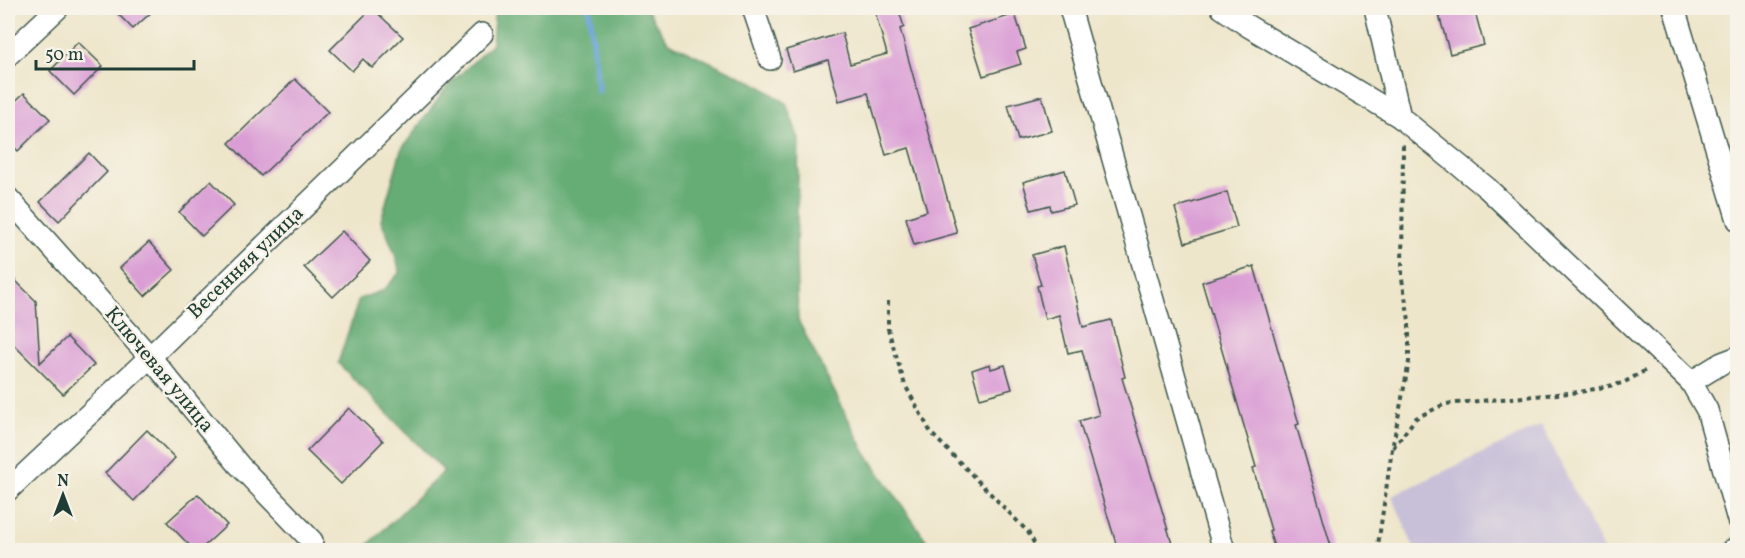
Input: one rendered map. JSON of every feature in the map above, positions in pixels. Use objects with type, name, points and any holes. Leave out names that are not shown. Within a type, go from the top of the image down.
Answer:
[{"type":"street","points":[[8,55],[58,8]]},
{"type":"street","points":[[753,8],[770,59]]},
{"type":"street","points":[[1070,8],[1224,550]]},
{"type":"street","points":[[1222,8],[1400,117],[1487,188],[1692,382],[1707,410],[1737,520]]},
{"type":"street","points":[[1375,8],[1400,117]]},
{"type":"street","points":[[1674,8],[1737,220]]},
{"type":"street","name":"Весенняя улица","points":[[8,490],[150,357],[482,34]]},
{"type":"street","name":"Ключевая улица","points":[[8,198],[150,357],[240,465],[312,541]]},
{"type":"street","points":[[1692,382],[1722,363],[1737,357]]},
{"type":"street","points":[[1732,550],[1737,549]]},
{"type":"path","points":[[1375,550],[1378,545],[1392,449],[1409,362],[1409,320],[1402,279],[1403,141],[1400,117]]},
{"type":"path","points":[[888,301],[888,328],[905,385],[931,433],[1028,532],[1038,550]]},
{"type":"path","points":[[1392,449],[1416,418],[1445,404],[1580,392],[1623,383],[1667,359]]},
{"type":"shaded area","points":[[1542,425],[1603,550],[1415,550],[1392,496]]},
{"type":"green space","points":[[495,8],[648,8],[668,42],[757,84],[786,103],[799,139],[796,254],[798,320],[865,452],[933,550],[363,550],[444,471],[338,363],[359,299],[384,290],[400,272],[381,220],[401,150],[447,87],[492,44]]},
{"type":"building","points":[[112,8],[156,8],[133,29]]},
{"type":"building","points":[[372,8],[403,37],[372,68],[363,59],[352,71],[330,50]]},
{"type":"building","points":[[874,8],[898,8],[904,27],[900,29],[957,233],[914,245],[906,218],[927,211],[909,148],[886,155],[868,93],[839,101],[828,60],[793,71],[786,50],[842,33],[850,64],[887,54]]},
{"type":"building","points":[[1437,8],[1474,8],[1484,45],[1450,54]]},
{"type":"building","points":[[1015,14],[1026,49],[1017,52],[1021,64],[983,76],[968,29]]},
{"type":"building","points":[[78,42],[103,66],[74,95],[50,71]]},
{"type":"building","points":[[295,79],[328,112],[261,176],[229,143]]},
{"type":"building","points":[[24,93],[50,119],[18,151],[8,141],[8,108]]},
{"type":"building","points":[[1042,96],[1052,131],[1018,140],[1008,105]]},
{"type":"building","points":[[89,153],[107,172],[59,221],[40,202]]},
{"type":"building","points":[[1065,170],[1075,205],[1051,211],[1050,205],[1031,210],[1023,182]]},
{"type":"building","points":[[211,181],[234,205],[202,236],[179,212]]},
{"type":"building","points":[[1227,192],[1237,227],[1185,243],[1175,208]]},
{"type":"building","points":[[342,231],[370,261],[333,297],[304,267]]},
{"type":"building","points":[[149,242],[174,270],[145,296],[120,268]]},
{"type":"building","points":[[1064,246],[1083,327],[1111,320],[1125,377],[1122,378],[1174,550],[1118,550],[1079,421],[1099,415],[1082,350],[1068,353],[1059,315],[1045,319],[1037,286],[1041,285],[1032,255]]},
{"type":"building","points":[[1254,266],[1332,550],[1275,550],[1269,531],[1271,530],[1253,468],[1256,467],[1202,282]]},
{"type":"building","points":[[8,273],[36,301],[40,363],[67,337],[94,365],[63,394],[8,339]]},
{"type":"building","points":[[990,364],[991,369],[1005,365],[1012,389],[980,398],[972,370]]},
{"type":"building","points":[[349,408],[383,441],[341,484],[307,451]]},
{"type":"building","points":[[147,430],[175,458],[134,501],[105,473]]},
{"type":"building","points":[[198,494],[227,525],[200,550],[194,550],[167,522]]},
{"type":"waterway","points":[[589,8],[598,91]]}]
